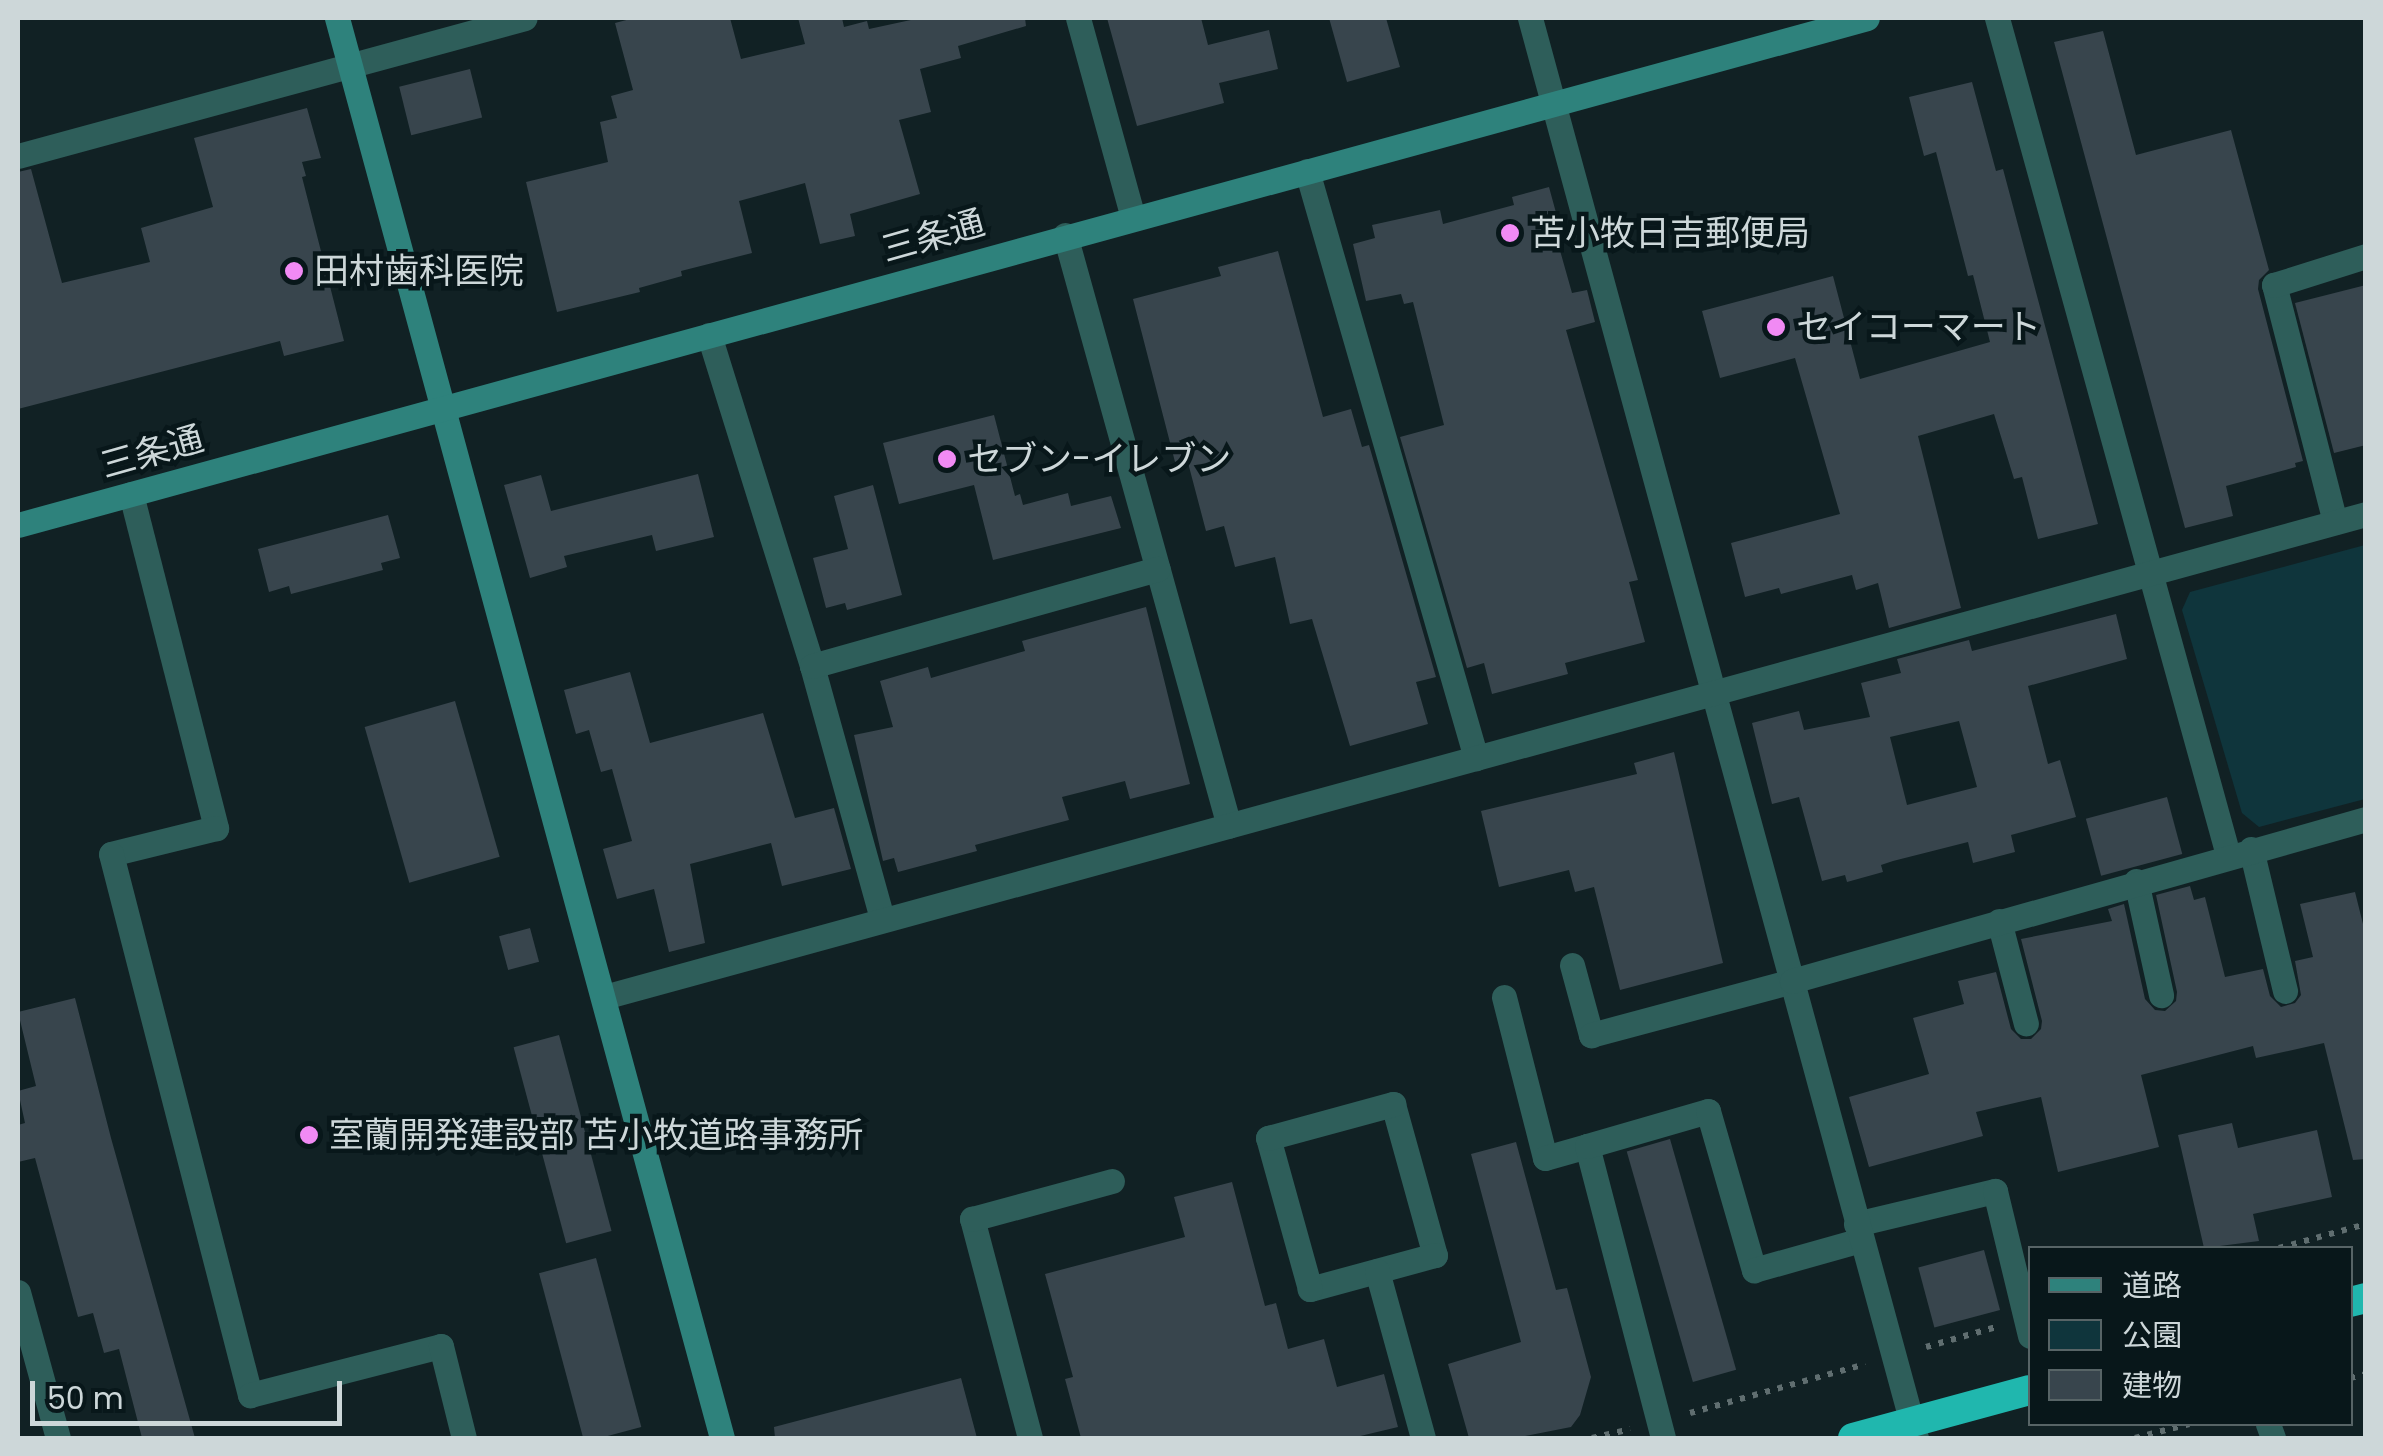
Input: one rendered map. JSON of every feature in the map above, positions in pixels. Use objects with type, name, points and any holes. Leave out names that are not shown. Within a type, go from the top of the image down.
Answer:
[{"type":"highway","points":[[1853,1438],[1914,1430],[2028,1391]]},
{"type":"street","points":[[337,18],[722,1438]]},
{"type":"street","points":[[18,156],[525,18]]},
{"type":"street","points":[[1078,18],[1133,218]]},
{"type":"street","points":[[1530,18],[1914,1430]]},
{"type":"street","name":"三条通","points":[[18,525],[1867,18]]},
{"type":"street","points":[[1997,18],[2149,573],[2285,991]]},
{"type":"street","points":[[1306,171],[1476,758]]},
{"type":"street","points":[[1066,235],[1228,826]]},
{"type":"street","points":[[2334,522],[2274,285],[2366,256]]},
{"type":"street","points":[[710,335],[812,666],[882,919]]},
{"type":"street","points":[[131,494],[216,828],[111,854],[250,1395],[440,1346],[464,1438]]},
{"type":"street","points":[[604,997],[2366,514]]},
{"type":"street","points":[[812,666],[1158,569]]},
{"type":"street","points":[[1572,965],[1591,1035],[2366,819]]},
{"type":"street","points":[[2136,881],[2161,994]]},
{"type":"street","points":[[1998,921],[2026,1024]]},
{"type":"street","points":[[1504,997],[1544,1158],[1708,1110],[1754,1270],[1859,1232],[1996,1191],[2028,1328]]},
{"type":"street","points":[[1393,1104],[1435,1255],[1377,1271],[1310,1289],[1268,1138],[1393,1104]]},
{"type":"street","points":[[1587,1146],[1660,1430]]},
{"type":"street","points":[[1030,1438],[972,1219],[1112,1181]]},
{"type":"street","points":[[1377,1271],[1423,1438]]},
{"type":"street","points":[[18,1292],[58,1438]]},
{"type":"path","points":[[2286,1246],[2366,1224]]},
{"type":"path","points":[[1592,1438],[1660,1430],[1893,1356],[2028,1328]]},
{"type":"path","points":[[2135,1438],[2181,1426]]},
{"type":"green space","points":[[2365,545],[2365,799],[2259,827],[2242,813],[2182,610],[2190,592]]},
{"type":"building","points":[[634,18],[730,18],[741,59],[805,44],[798,18],[842,18],[844,27],[867,21],[869,29],[920,18],[1025,18],[1026,26],[958,46],[961,58],[920,69],[931,112],[899,120],[920,194],[850,214],[855,236],[820,244],[805,183],[739,201],[752,253],[681,271],[682,276],[639,288],[640,292],[557,312],[526,182],[608,162],[600,122],[617,118],[611,96],[633,90],[615,23]]},
{"type":"building","points":[[1107,18],[1201,18],[1208,45],[1269,30],[1278,69],[1219,83],[1224,103],[1137,126]]},
{"type":"building","points":[[1329,18],[1386,18],[1400,67],[1347,82]]},
{"type":"building","points":[[2103,31],[2136,155],[2231,130],[2269,270],[2259,280],[2258,289],[2303,461],[2295,463],[2296,467],[2226,486],[2233,516],[2185,528],[2054,42]]},
{"type":"building","points":[[470,69],[482,118],[411,135],[399,87]]},
{"type":"building","points":[[1972,82],[1996,171],[2003,169],[2098,524],[2038,539],[2022,477],[2014,479],[1994,414],[1918,436],[1961,608],[1889,628],[1878,583],[1856,590],[1852,575],[1781,594],[1779,588],[1745,597],[1731,543],[1840,514],[1795,358],[1720,378],[1702,311],[1833,276],[1860,379],[1990,342],[1973,275],[1968,276],[1936,152],[1924,156],[1909,97]]},
{"type":"building","points":[[307,108],[321,158],[302,162],[306,176],[302,177],[344,341],[284,356],[280,341],[18,409],[18,172],[31,169],[62,283],[150,262],[141,228],[213,207],[194,138]]},
{"type":"building","points":[[1549,187],[1558,220],[1552,222],[1572,293],[1587,290],[1595,322],[1566,330],[1638,580],[1629,582],[1645,642],[1565,663],[1568,674],[1492,694],[1484,663],[1467,668],[1400,437],[1444,425],[1413,302],[1404,304],[1401,294],[1366,301],[1353,244],[1375,238],[1372,225],[1440,210],[1443,224],[1514,205],[1512,197]]},
{"type":"building","points":[[1278,251],[1323,417],[1351,409],[1362,447],[1369,445],[1436,677],[1416,682],[1428,724],[1350,746],[1312,619],[1290,624],[1275,557],[1235,567],[1224,526],[1206,531],[1187,459],[1175,462],[1133,299],[1221,276],[1218,267]]},
{"type":"building","points":[[2366,285],[2366,445],[2334,453],[2295,303]]},
{"type":"building","points":[[994,415],[1015,496],[1020,494],[1023,505],[1068,493],[1071,506],[1111,496],[1121,528],[993,560],[974,485],[899,504],[883,443]]},
{"type":"building","points":[[698,474],[714,537],[656,551],[652,535],[564,556],[567,567],[530,578],[504,485],[541,475],[551,511]]},
{"type":"building","points":[[873,485],[902,595],[847,610],[845,603],[826,608],[813,558],[848,549],[834,496]]},
{"type":"building","points":[[388,515],[400,558],[381,563],[383,570],[291,594],[289,586],[269,592],[258,549]]},
{"type":"building","points":[[1146,607],[1190,784],[1130,799],[1125,781],[1062,797],[1069,820],[975,845],[977,851],[898,872],[894,858],[883,861],[854,735],[893,727],[880,681],[928,667],[931,678],[1025,651],[1022,641]]},
{"type":"building","points":[[2116,614],[2127,659],[2028,686],[2048,764],[2060,760],[2076,817],[2011,835],[2015,852],[1973,863],[1968,842],[1893,861],[1881,865],[1883,872],[1847,882],[1845,875],[1822,881],[1799,797],[1772,804],[1752,723],[1799,711],[1804,730],[1870,717],[1861,683],[1901,673],[1897,659],[1969,640],[1972,651]],"holes":[[[1959,721],[1977,787],[1907,805],[1890,737]]]},
{"type":"building","points":[[630,672],[650,743],[763,713],[795,818],[834,808],[851,869],[782,886],[771,843],[690,864],[705,943],[669,952],[654,889],[617,899],[603,849],[632,841],[612,769],[601,772],[589,730],[576,734],[564,690]]},
{"type":"building","points":[[455,701],[500,857],[409,883],[365,727]]},
{"type":"building","points":[[1674,752],[1723,963],[1620,990],[1594,887],[1575,892],[1569,870],[1499,887],[1481,811],[1637,774],[1634,763]]},
{"type":"building","points":[[2167,797],[2182,854],[2101,876],[2086,819]]},
{"type":"building","points":[[2190,886],[2194,900],[2205,897],[2225,977],[2263,969],[2270,996],[2281,1007],[2295,1003],[2301,995],[2295,961],[2313,957],[2300,904],[2355,892],[2366,936],[2366,1159],[2353,1160],[2324,1043],[2256,1058],[2253,1046],[2141,1075],[2159,1147],[2058,1172],[2041,1097],[1976,1112],[1983,1136],[1869,1167],[1849,1097],[1929,1074],[1913,1018],[1964,1004],[1958,981],[1996,972],[2011,1029],[2021,1039],[2031,1039],[2041,1029],[2042,1021],[2021,939],[2112,921],[2108,909],[2124,904],[2145,999],[2155,1010],[2165,1011],[2176,1001],[2177,992],[2156,895]]},
{"type":"building","points":[[530,928],[539,962],[508,970],[499,936]]},
{"type":"building","points":[[75,998],[195,1438],[142,1438],[119,1349],[104,1353],[93,1313],[78,1317],[35,1158],[18,1162],[18,1125],[25,1123],[18,1091],[36,1086],[18,1012]]},
{"type":"building","points":[[559,1035],[612,1231],[566,1243],[514,1047]]},
{"type":"building","points":[[2232,1123],[2238,1148],[2317,1130],[2332,1197],[2253,1214],[2259,1241],[2204,1246],[2178,1135]]},
{"type":"building","points":[[1670,1139],[1736,1370],[1693,1382],[1627,1151]]},
{"type":"building","points":[[1516,1142],[1556,1290],[1567,1288],[1591,1377],[1580,1415],[1571,1427],[1515,1438],[1469,1438],[1448,1364],[1521,1342],[1471,1154]]},
{"type":"building","points":[[1232,1182],[1265,1306],[1276,1303],[1288,1349],[1324,1339],[1337,1387],[1384,1374],[1398,1427],[1352,1438],[1081,1438],[1065,1379],[1073,1377],[1045,1274],[1185,1237],[1174,1197]]},
{"type":"building","points":[[1984,1250],[2000,1310],[1934,1327],[1918,1268]]},
{"type":"building","points":[[596,1258],[641,1427],[600,1438],[583,1438],[539,1273]]},
{"type":"building","points":[[961,1378],[977,1438],[775,1438],[774,1427]]},
{"type":"place","name":"苫小牧日吉郵便局","points":[[1510,233]]},
{"type":"place","name":"田村歯科医院","points":[[294,271]]},
{"type":"place","name":"セイコーマート","points":[[1776,327]]},
{"type":"place","name":"セブン-イレブン","points":[[947,459]]},
{"type":"place","name":"室蘭開発建設部 苫小牧道路事務所","points":[[309,1135]]}]
